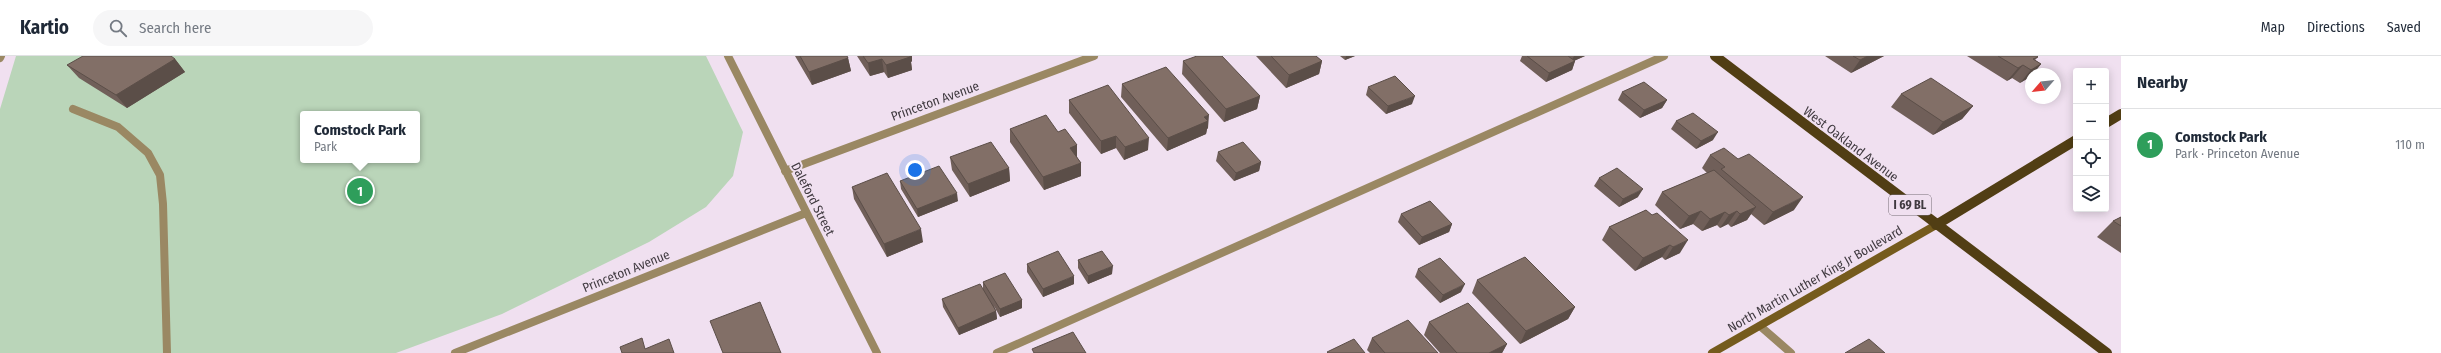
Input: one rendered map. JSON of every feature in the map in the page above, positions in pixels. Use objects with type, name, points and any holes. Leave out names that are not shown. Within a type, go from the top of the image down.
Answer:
[{"type":"main road","name":"West Oakland Avenue","points":[[1715,56],[2106,353]]},
{"type":"main road","points":[[2109,120],[2121,114]]},
{"type":"main road","name":"North Martin Luther King Jr Boulevard","points":[[1936,225],[2073,142]]},
{"type":"street","name":"Daleford Street","points":[[728,56],[877,353]]},
{"type":"street","name":"Princeton Avenue","points":[[785,171],[1094,56]]},
{"type":"street","points":[[997,353],[1664,56]]},
{"type":"street","points":[[73,109],[118,127],[148,153],[160,175],[167,353]]},
{"type":"street","name":"Princeton Avenue","points":[[455,353],[806,213]]},
{"type":"street","name":"North Martin Luther King Jr Boulevard","points":[[1712,353],[1936,225]]},
{"type":"street","points":[[1760,326],[1791,353]]},
{"type":"green space","points":[[16,56],[706,56],[743,132],[733,176],[706,207],[649,242],[502,314],[396,353],[0,353],[0,109]]},
{"type":"building","points":[[83,56],[171,56],[175,59],[116,95],[67,65]]},
{"type":"building","points":[[800,56],[847,56],[848,58],[809,72]]},
{"type":"building","points":[[863,56],[910,57],[886,65],[882,59],[868,63]]},
{"type":"building","points":[[1197,56],[1222,56],[1260,96],[1226,109],[1183,61]]},
{"type":"building","points":[[1271,56],[1316,56],[1322,61],[1289,75]]},
{"type":"building","points":[[1527,56],[1568,56],[1575,61],[1549,73]]},
{"type":"building","points":[[1853,56],[1868,56],[1860,60]]},
{"type":"building","points":[[1998,56],[2037,56],[2038,57],[2033,59],[2041,64],[2034,68],[2028,68],[2023,65],[2018,68]]},
{"type":"building","points":[[1166,67],[1209,115],[1204,117],[1208,121],[1168,138],[1122,84]]},
{"type":"building","points":[[1395,76],[1415,96],[1388,106],[1368,87]]},
{"type":"building","points":[[1931,78],[1973,106],[1943,122],[1901,94]]},
{"type":"building","points":[[1644,82],[1667,100],[1644,110],[1622,92]]},
{"type":"building","points":[[1108,85],[1149,138],[1125,147],[1116,136],[1101,141],[1069,100]]},
{"type":"building","points":[[1693,113],[1718,132],[1701,141],[1676,121]]},
{"type":"building","points":[[1046,115],[1058,132],[1065,129],[1077,145],[1070,148],[1081,163],[1043,177],[1010,129]]},
{"type":"building","points":[[991,142],[1009,168],[968,184],[950,157]]},
{"type":"building","points":[[1243,142],[1261,162],[1236,173],[1218,152]]},
{"type":"building","points":[[1724,148],[1738,159],[1749,154],[1803,197],[1773,212],[1721,169],[1725,167],[1710,155]]},
{"type":"building","points":[[939,166],[957,193],[917,209],[900,181]]},
{"type":"building","points":[[1617,168],[1643,189],[1623,199],[1599,178]]},
{"type":"building","points":[[1714,170],[1756,207],[1740,214],[1737,211],[1729,215],[1725,212],[1710,219],[1701,211],[1689,216],[1662,192]]},
{"type":"building","points":[[887,173],[921,229],[884,244],[852,187]]},
{"type":"building","points":[[1430,201],[1452,224],[1422,237],[1401,214]]},
{"type":"building","points":[[1646,210],[1652,215],[1657,213],[1688,240],[1673,247],[1670,245],[1643,258],[1609,227]]},
{"type":"building","points":[[2121,217],[2121,226],[2113,221]]},
{"type":"building","points":[[1058,251],[1074,276],[1043,289],[1027,264]]},
{"type":"building","points":[[1102,251],[1113,266],[1088,276],[1078,260]]},
{"type":"building","points":[[1525,257],[1575,307],[1526,331],[1477,280]]},
{"type":"building","points":[[1440,258],[1465,284],[1443,295],[1418,269]]},
{"type":"building","points":[[1005,273],[1022,300],[1000,309],[983,282]]},
{"type":"building","points":[[980,284],[996,311],[958,328],[942,299]]},
{"type":"building","points":[[760,302],[781,353],[723,353],[710,321]]},
{"type":"building","points":[[1468,303],[1507,344],[1489,353],[1457,353],[1429,322]]},
{"type":"building","points":[[1408,320],[1438,353],[1385,353],[1372,338]]},
{"type":"building","points":[[1073,332],[1086,353],[1034,353],[1032,349]]},
{"type":"building","points":[[642,338],[645,349],[669,339],[674,353],[622,353],[620,347]]},
{"type":"building","points":[[1354,339],[1365,353],[1327,352]]},
{"type":"building","points":[[1869,339],[1885,353],[1845,353]]},
{"type":"place","name":"Comstock Park","points":[[360,191]]}]
